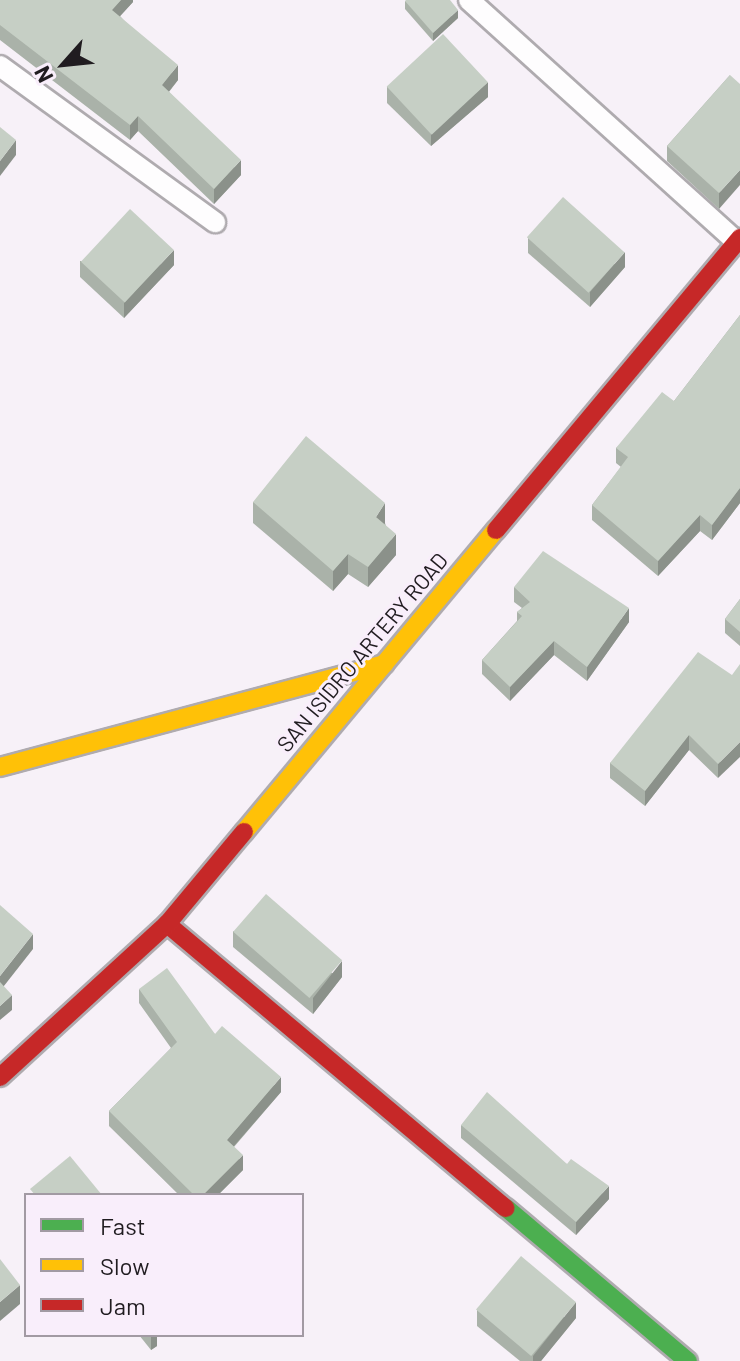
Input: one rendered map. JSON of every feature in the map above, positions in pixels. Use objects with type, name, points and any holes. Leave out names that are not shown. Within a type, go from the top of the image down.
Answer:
[{"type":"street","name":"SAN ISIDRO ARTERY ROAD","points":[[0,1077],[167,924],[738,240]]},
{"type":"street","points":[[0,767],[384,664]]},
{"type":"street","points":[[167,924],[688,1361]]},
{"type":"lane","points":[[469,0],[738,240]]},
{"type":"lane","points":[[0,66],[215,222]]},
{"type":"building","points":[[0,0],[121,0],[112,10],[178,65],[162,85],[241,160],[214,189],[138,116],[130,125],[0,25]]},
{"type":"building","points":[[406,0],[450,0],[458,10],[433,33]]},
{"type":"building","points":[[443,34],[488,82],[432,135],[387,87]]},
{"type":"building","points":[[730,75],[740,84],[740,170],[719,193],[667,146]]},
{"type":"building","points":[[0,127],[16,140],[0,161]]},
{"type":"building","points":[[563,197],[625,253],[589,293],[527,237]]},
{"type":"building","points":[[130,209],[174,250],[125,303],[81,262]]},
{"type":"building","points":[[740,315],[740,488],[712,525],[700,515],[658,561],[592,505],[628,457],[616,448],[662,392],[674,401]]},
{"type":"building","points":[[306,436],[385,503],[376,517],[396,534],[368,567],[348,554],[333,571],[253,502]]},
{"type":"building","points":[[543,551],[629,608],[587,667],[554,641],[510,687],[482,660],[522,616],[517,612],[530,602],[514,587]]},
{"type":"building","points":[[740,599],[740,632],[725,619]]},
{"type":"building","points":[[698,652],[732,675],[740,664],[740,742],[718,764],[689,735],[645,791],[610,763]]},
{"type":"building","points":[[266,894],[342,960],[309,998],[233,932]]},
{"type":"building","points":[[0,905],[33,934],[0,976]]},
{"type":"building","points":[[167,968],[215,1034],[222,1026],[281,1077],[227,1140],[243,1155],[205,1193],[192,1193],[109,1111],[177,1042],[139,989]]},
{"type":"building","points":[[0,982],[12,995],[0,1006]]},
{"type":"building","points":[[487,1092],[567,1164],[571,1159],[609,1186],[576,1222],[461,1125]]},
{"type":"building","points":[[70,1156],[100,1193],[33,1193],[30,1189]]},
{"type":"building","points":[[521,1256],[576,1302],[531,1356],[476,1310]]},
{"type":"building","points":[[0,1259],[20,1285],[0,1302]]},
{"type":"traffic: fast","points":[[506,1208],[688,1361]]},
{"type":"traffic: slow","points":[[244,832],[496,530]]},
{"type":"traffic: slow","points":[[0,767],[384,664]]},
{"type":"traffic: jam","points":[[496,530],[740,238]]},
{"type":"traffic: jam","points":[[0,1077],[167,924],[244,832]]},
{"type":"traffic: jam","points":[[167,924],[506,1208]]}]
